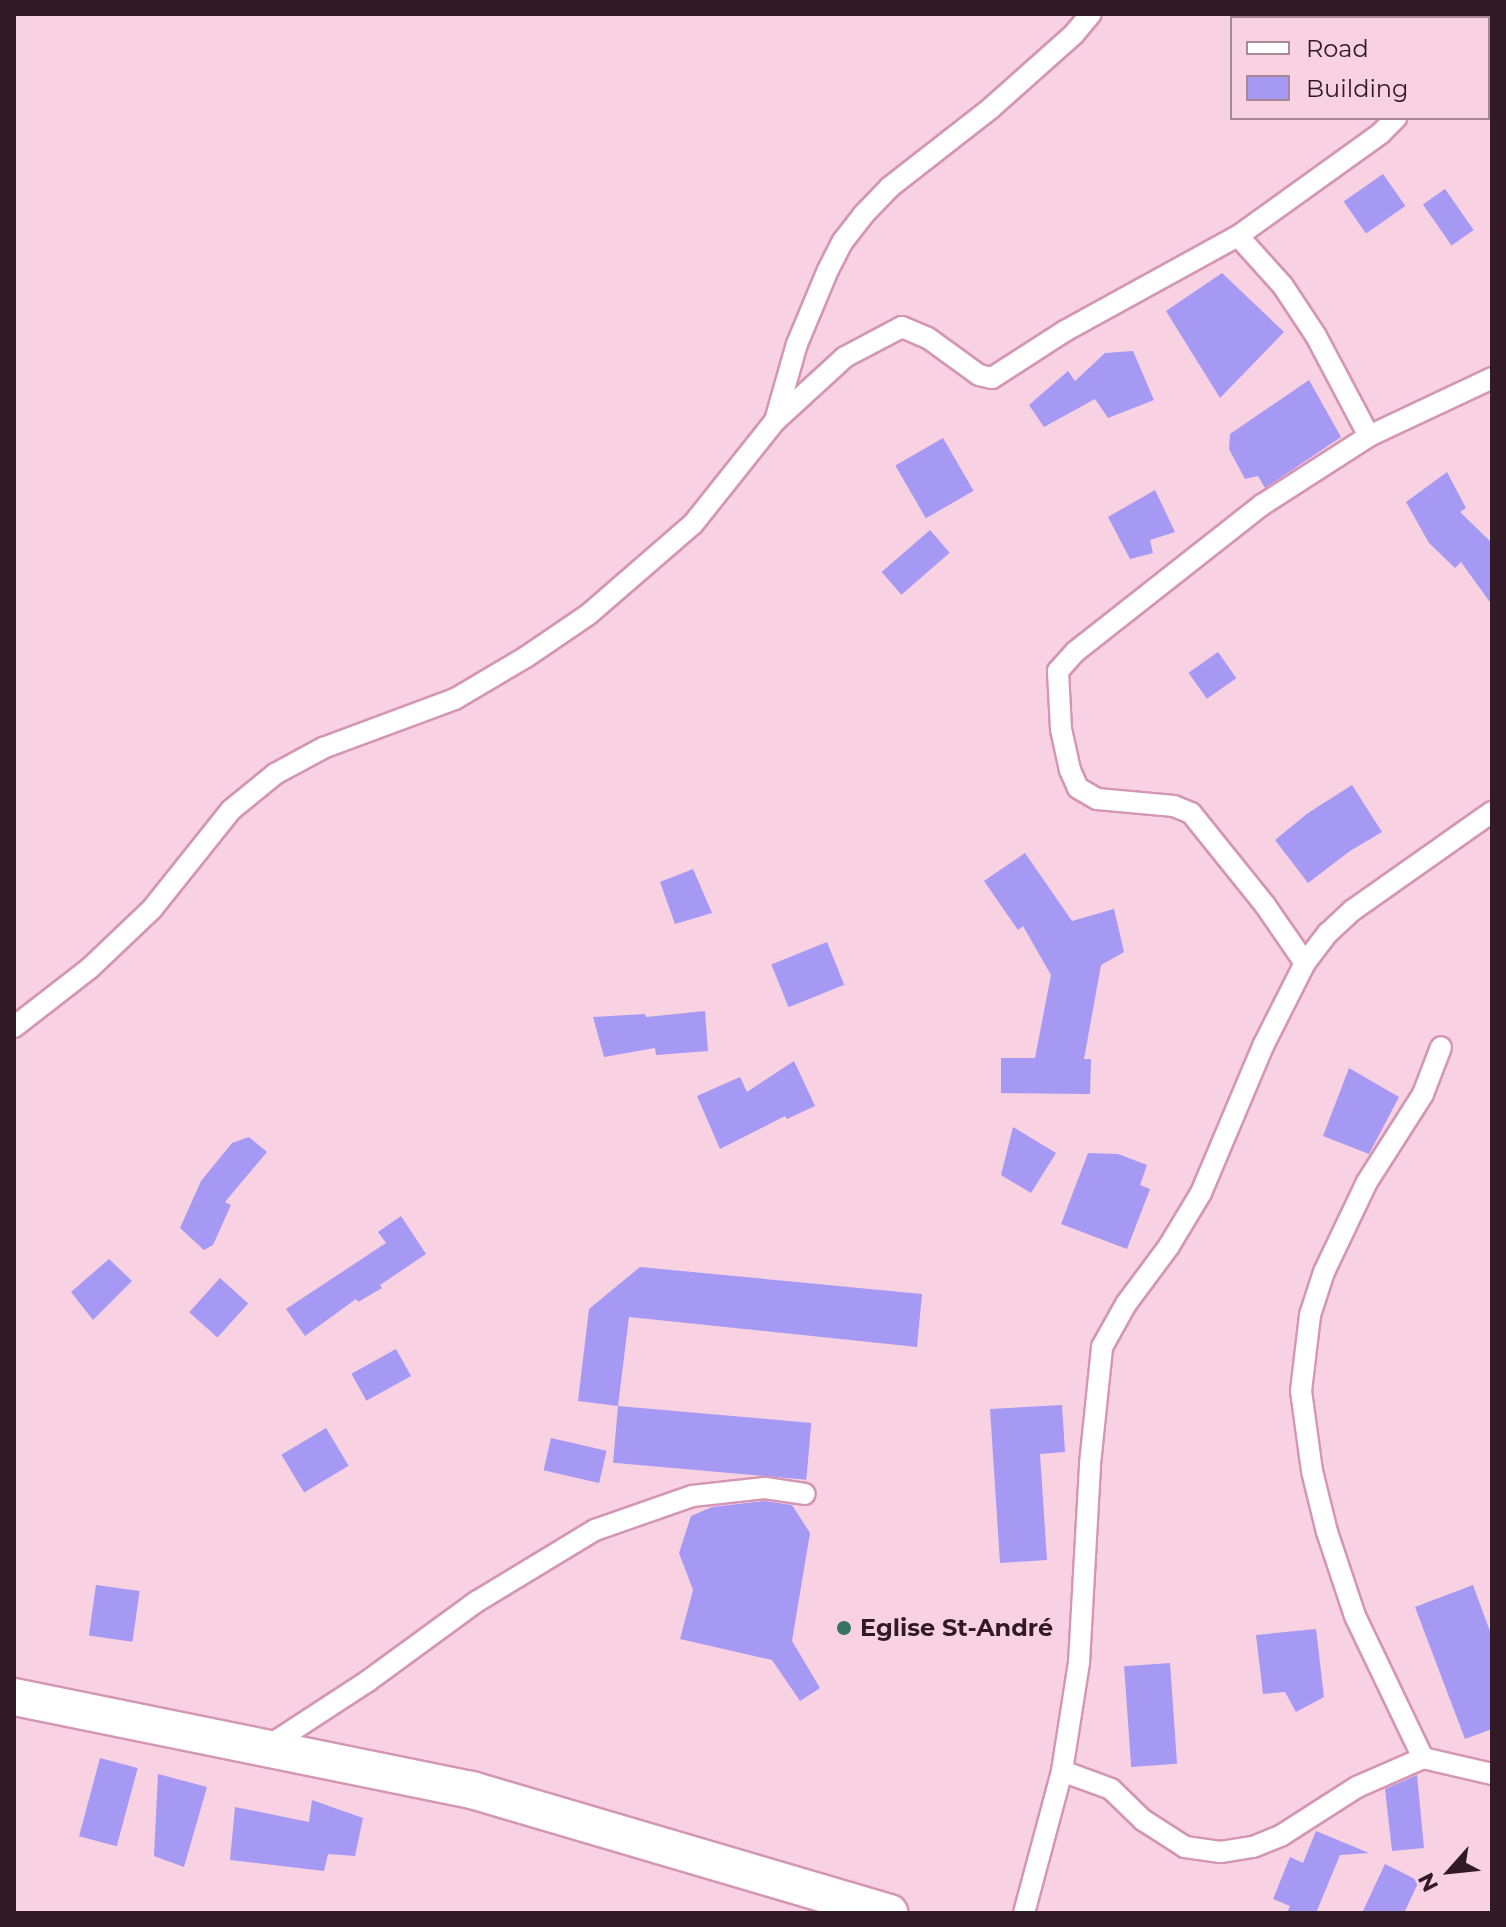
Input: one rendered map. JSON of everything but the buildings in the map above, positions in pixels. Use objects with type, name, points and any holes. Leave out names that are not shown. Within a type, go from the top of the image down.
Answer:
[{"type":"highway","points":[[14,1697],[472,1790],[889,1913]]},
{"type":"street","points":[[775,421],[797,344],[828,270],[843,241],[863,215],[890,187],[991,108],[1074,34],[1091,14]]},
{"type":"street","points":[[14,1027],[90,968],[142,919],[231,810],[275,774],[323,748],[455,699],[589,614],[693,524],[775,421],[845,357],[902,327],[928,338],[979,375],[992,378],[1065,331],[1238,236],[1369,142],[1394,120]]},
{"type":"street","points":[[1238,236],[1283,286],[1308,323],[1369,436]]},
{"type":"street","points":[[1305,963],[1265,905],[1191,813],[1174,806],[1097,799],[1078,788],[1070,770],[1061,729],[1056,680],[1058,671],[1075,652],[1219,535],[1369,436],[1492,378]]},
{"type":"street","points":[[1024,1913],[1062,1771],[1079,1663],[1090,1464],[1102,1347],[1126,1304],[1169,1246],[1201,1193],[1263,1046],[1305,963],[1328,933],[1353,910],[1490,816]]},
{"type":"street","points":[[1423,1758],[1355,1616],[1327,1532],[1312,1471],[1301,1391],[1310,1315],[1324,1272],[1367,1182],[1423,1094],[1441,1047]]},
{"type":"street","points":[[267,1747],[368,1681],[476,1602],[595,1530],[692,1496],[765,1488],[805,1494]]},
{"type":"street","points":[[1062,1771],[1111,1789],[1143,1820],[1185,1847],[1221,1852],[1253,1847],[1282,1835],[1357,1787],[1423,1758],[1492,1774]]},
{"type":"place","name":"Eglise St-André","points":[[844,1628]]}]
